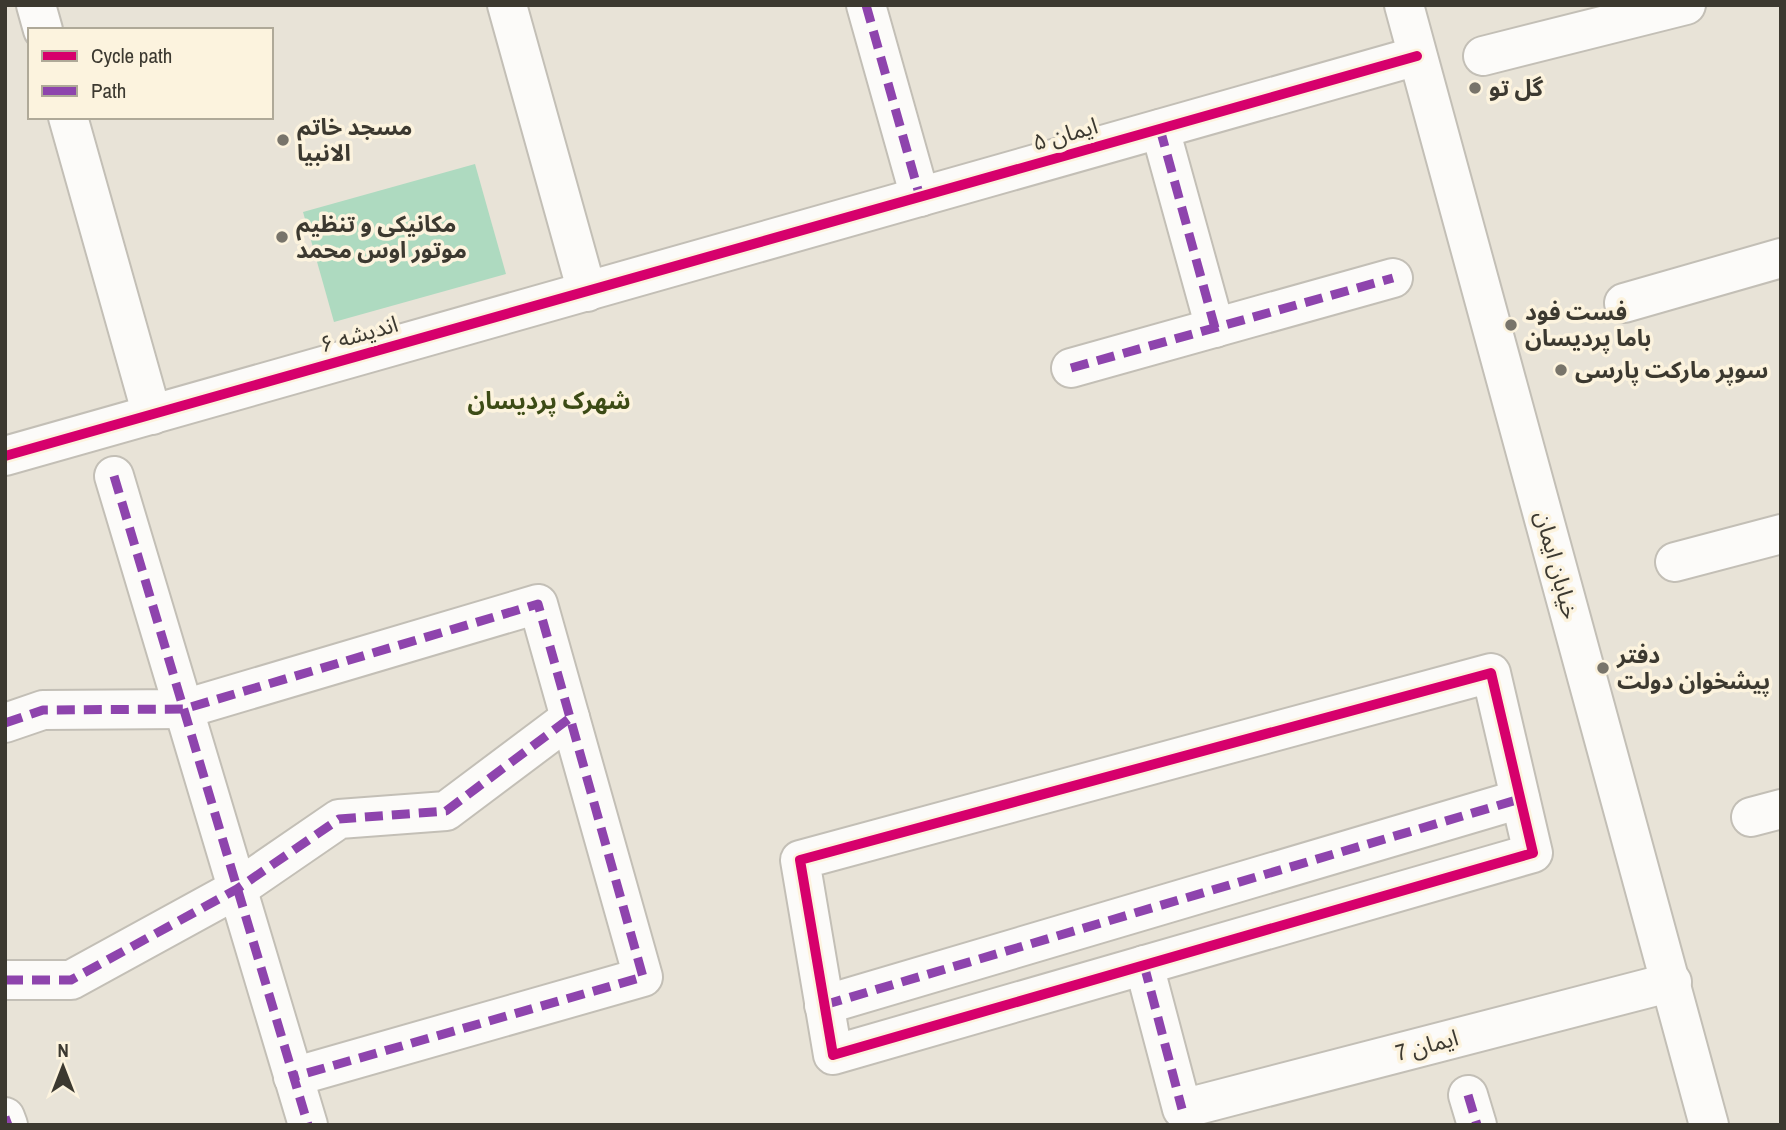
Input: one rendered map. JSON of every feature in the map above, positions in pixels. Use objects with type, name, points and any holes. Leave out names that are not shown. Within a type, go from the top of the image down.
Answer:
[{"type":"street","points":[[36,5],[42,28]]},
{"type":"street","points":[[507,5],[587,292]]},
{"type":"street","points":[[866,5],[920,197]]},
{"type":"street","name":"خیابان ایمان","points":[[1404,5],[1709,1125]]},
{"type":"street","points":[[1483,56],[1686,5]]},
{"type":"street","name":"ایمان ۵","points":[[724,251],[1417,56]]},
{"type":"street","points":[[69,119],[152,415]]},
{"type":"street","points":[[1160,129],[1215,328]]},
{"type":"street","name":"اندیشه ۶","points":[[5,456],[724,251]]},
{"type":"street","points":[[1624,303],[1781,258]]},
{"type":"street","points":[[1072,368],[1393,278]]},
{"type":"street","points":[[114,476],[308,1125]]},
{"type":"street","points":[[1675,562],[1781,534]]},
{"type":"street","points":[[5,723],[43,710],[184,709],[538,604],[643,977],[293,1077]]},
{"type":"street","points":[[1491,673],[1533,853],[1144,965],[833,1055],[800,860],[1491,673]]},
{"type":"street","points":[[5,980],[71,980],[237,889],[339,819],[446,811],[570,718]]},
{"type":"street","points":[[824,1005],[1520,799]]},
{"type":"street","name":"ایمان 7","points":[[1144,965],[1182,1109],[1672,982]]},
{"type":"street","points":[[5,1117],[8,1125]]},
{"type":"green space","points":[[475,164],[506,274],[334,322],[303,212]]},
{"type":"marked path","points":[[866,5],[920,197]]},
{"type":"marked path","points":[[1160,129],[1215,328]]},
{"type":"marked path","points":[[1071,368],[1393,278]]},
{"type":"marked path","points":[[114,476],[308,1125]]},
{"type":"marked path","points":[[5,723],[43,710],[184,709],[538,604],[643,977],[293,1077]]},
{"type":"marked path","points":[[5,980],[71,980],[237,889],[339,819],[446,811],[570,718]]},
{"type":"marked path","points":[[824,1005],[1520,799]]},
{"type":"marked path","points":[[1144,965],[1182,1109]]},
{"type":"marked path","points":[[1468,1095],[1477,1125]]},
{"type":"marked path","points":[[5,1117],[8,1125]]},
{"type":"cycle path","points":[[5,456],[1417,56]]},
{"type":"cycle path","points":[[1491,673],[1533,853],[833,1055],[800,860],[1491,673]]},
{"type":"place","name":"گل تو","points":[[1475,88]]},
{"type":"place","name":"مسجد خاتم الانبیا","points":[[283,140]]},
{"type":"place","name":"مکانیکی و تنظیم موتور اوس محمد","points":[[282,237]]},
{"type":"place","name":"فست فود باما پردیسان","points":[[1511,325]]},
{"type":"place","name":"سوپر مارکت پارسی","points":[[1561,370]]},
{"type":"place","name":"دفتر پیشخوان دولت","points":[[1603,668]]},
{"type":"district","name":"شهرک پردیسان","points":[[549,401]]}]
